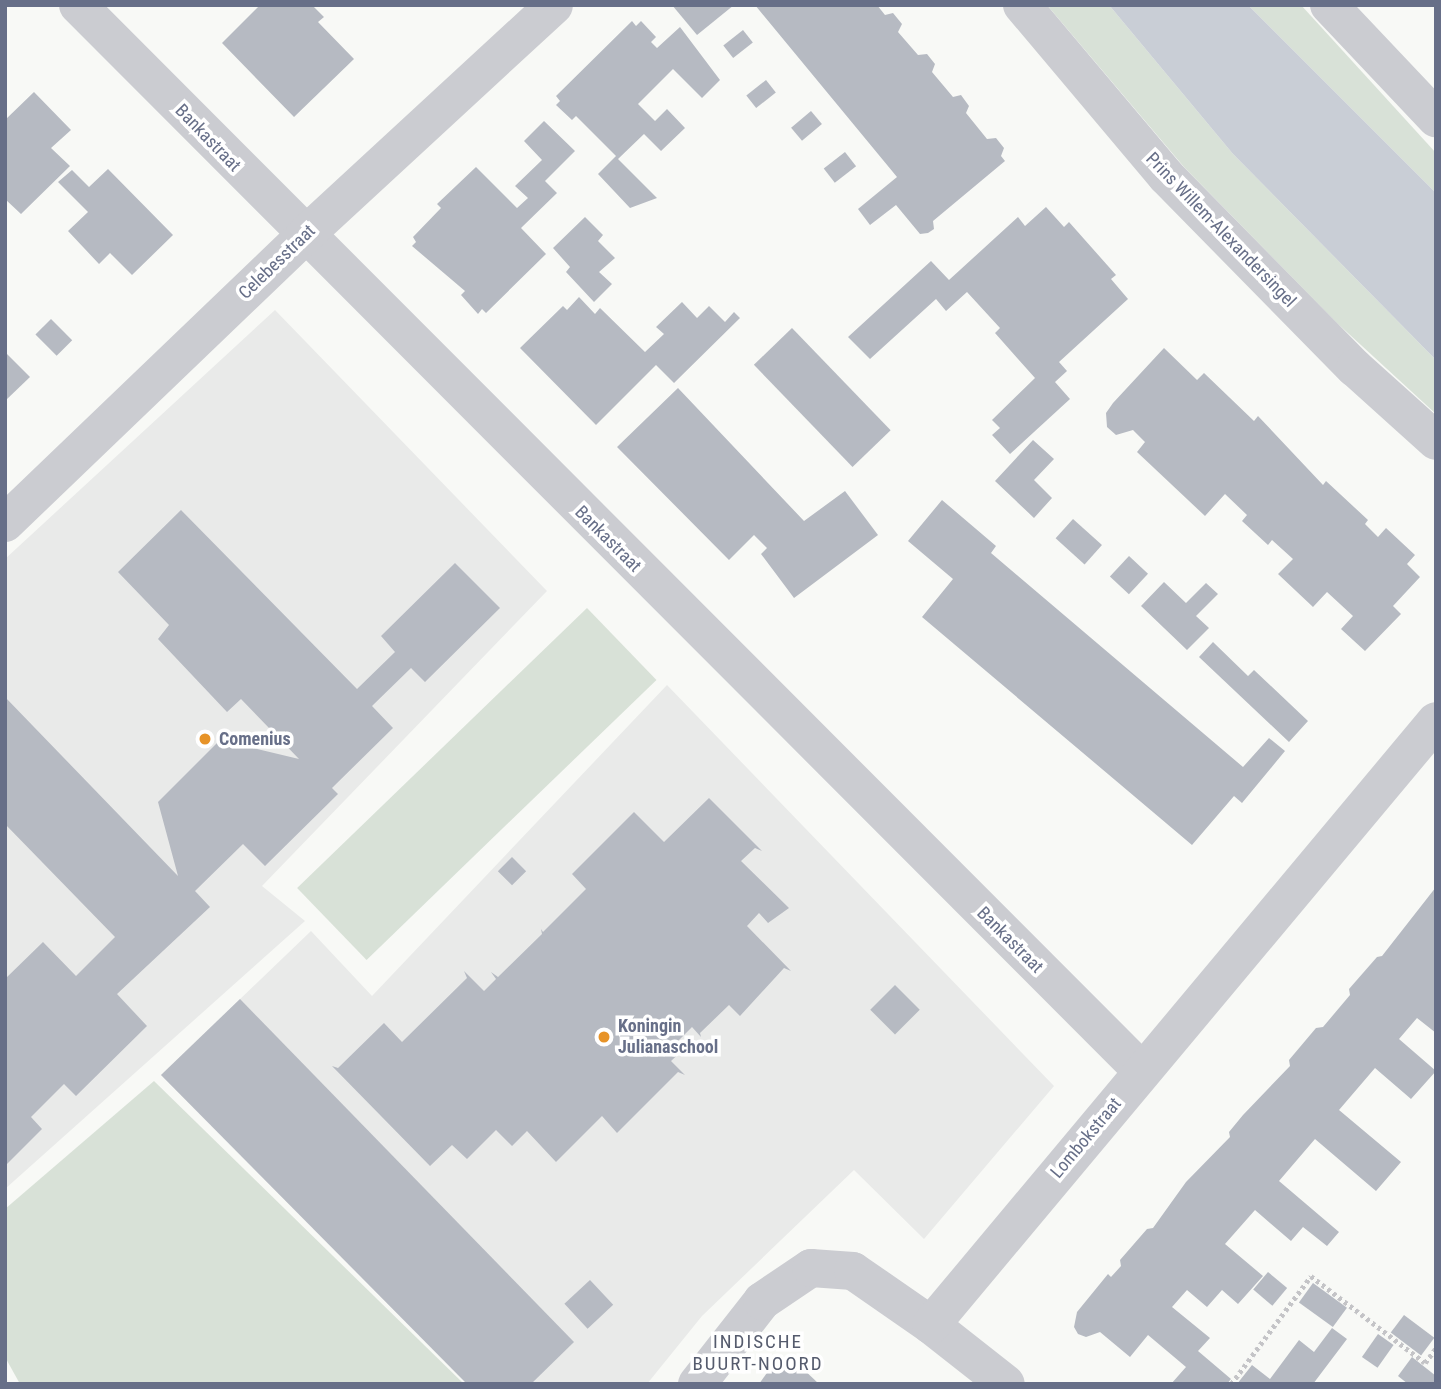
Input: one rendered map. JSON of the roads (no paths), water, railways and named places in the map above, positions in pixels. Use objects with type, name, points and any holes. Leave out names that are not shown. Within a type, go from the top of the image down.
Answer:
[{"type":"street","name":"Bankastraat","points":[[78,5],[304,236],[1142,1071]]},
{"type":"street","name":"Celebesstraat","points":[[5,523],[304,236],[554,5]]},
{"type":"street","name":"Prins Willem-Alexandersingel","points":[[1021,5],[1166,176],[1355,368],[1436,441]]},
{"type":"street","points":[[1329,5],[1436,118]]},
{"type":"street","name":"Lombokstraat","points":[[931,1325],[1436,721]]},
{"type":"street","points":[[697,1384],[762,1301],[811,1268],[853,1271],[931,1325],[1006,1384]]},
{"type":"place","name":"Comenius","points":[[205,739]]},
{"type":"place","name":"Koningin Julianaschool","points":[[604,1037]]},
{"type":"district","name":"INDISCHE BUURT-NOORD","points":[[758,1353]]}]
